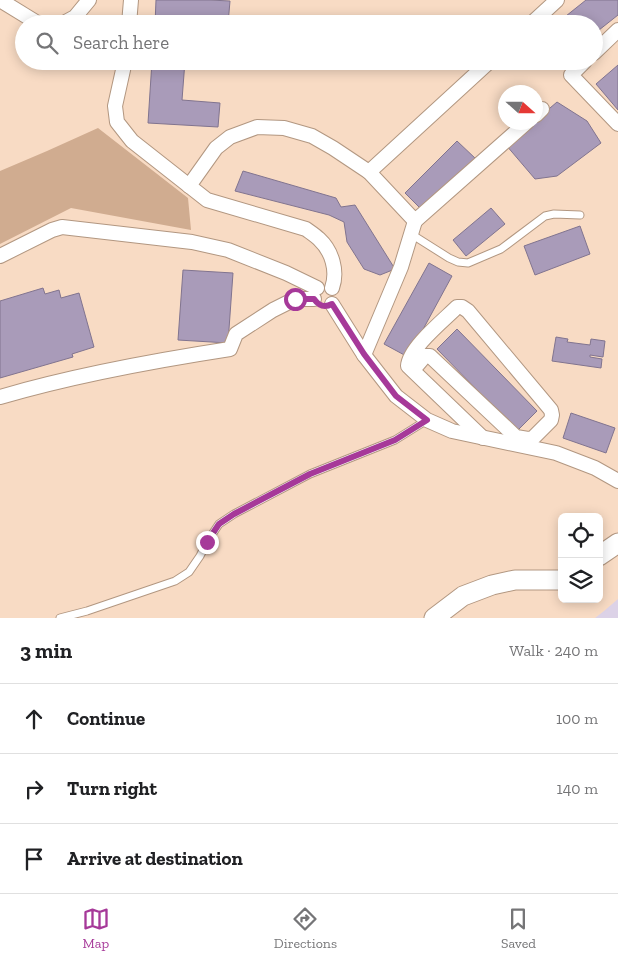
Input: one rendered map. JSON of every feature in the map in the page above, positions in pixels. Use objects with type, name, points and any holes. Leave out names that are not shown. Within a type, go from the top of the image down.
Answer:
[{"type":"street","points":[[0,0],[24,15]]},
{"type":"street","points":[[77,15],[89,0]]},
{"type":"street","points":[[130,15],[132,0]]},
{"type":"street","points":[[541,15],[557,0]]},
{"type":"street","points":[[603,44],[618,30]]},
{"type":"street","points":[[123,70],[115,106],[117,122],[132,141],[207,200],[306,229],[320,239],[330,253],[335,272],[335,281],[332,288]]},
{"type":"street","points":[[368,172],[480,70]]},
{"type":"street","points":[[576,70],[571,75],[618,124]]},
{"type":"street","points":[[189,186],[216,148],[230,136],[258,127],[284,128],[312,136],[368,172],[413,228]]},
{"type":"street","points":[[364,354],[401,266],[413,228],[518,130]]},
{"type":"street","points":[[0,256],[52,230],[62,227],[192,242],[228,250],[286,273],[316,294]]},
{"type":"street","points":[[322,285],[327,285],[332,288],[335,298],[332,304],[322,306],[317,304],[316,294],[322,285]]},
{"type":"street","points":[[0,397],[142,363],[230,348],[236,334],[273,310],[295,299],[316,294]]},
{"type":"street","points":[[332,304],[364,354],[396,396],[427,420],[452,431],[556,453],[617,475]]},
{"type":"street","points":[[413,370],[425,356],[430,356],[516,437],[533,438],[551,420],[551,410],[468,311],[462,307],[457,307],[421,341],[408,361],[408,366],[483,438]]},
{"type":"street","points":[[603,554],[618,543]]},
{"type":"street","points":[[603,568],[618,559]]},
{"type":"street","points":[[434,618],[463,596],[492,585],[515,580],[557,578]]},
{"type":"lane","points":[[413,228],[449,258],[458,262],[468,263],[501,249],[545,216],[580,214]]},
{"type":"lane","points":[[60,618],[88,611],[176,581],[189,572],[219,524],[234,514],[310,474],[395,440],[427,420]]},
{"type":"shaded area","points":[[98,128],[188,198],[191,230],[71,208],[0,244],[0,171]]},
{"type":"shaded area","points":[[618,599],[618,618],[595,618],[604,611]]},
{"type":"building","points":[[156,0],[230,1],[229,15],[155,15]]},
{"type":"building","points":[[586,0],[618,0],[618,15],[603,27],[603,15],[567,15]]},
{"type":"building","points":[[618,65],[618,110],[596,84]]},
{"type":"building","points":[[151,70],[184,70],[182,100],[220,103],[218,127],[148,123]]},
{"type":"building","points":[[557,102],[587,121],[601,143],[557,176],[535,179],[506,145],[524,130],[543,130],[543,114]]},
{"type":"building","points":[[457,141],[476,159],[423,211],[405,193]]},
{"type":"building","points":[[243,171],[336,198],[341,207],[355,205],[395,269],[380,275],[364,269],[347,242],[344,222],[329,215],[235,191]]},
{"type":"building","points":[[491,208],[505,224],[466,256],[453,240]]},
{"type":"building","points":[[580,226],[590,254],[535,275],[524,246]]},
{"type":"building","points":[[429,263],[452,276],[408,357],[384,344]]},
{"type":"building","points":[[183,270],[233,273],[228,343],[178,340]]},
{"type":"building","points":[[43,288],[45,294],[59,290],[61,298],[79,293],[94,347],[72,354],[73,357],[0,378],[0,301]]},
{"type":"building","points":[[457,329],[537,411],[517,431],[437,349]]},
{"type":"building","points":[[556,337],[568,339],[567,342],[590,345],[591,339],[605,341],[603,357],[590,355],[590,357],[602,359],[601,368],[552,361]]},
{"type":"building","points":[[571,413],[615,428],[606,453],[563,438]]},
{"type":"route","points":[[207,542],[219,524],[234,514],[310,474],[395,440],[427,420],[396,396],[364,354],[332,304],[322,306],[317,304],[314,299],[295,299]]}]
